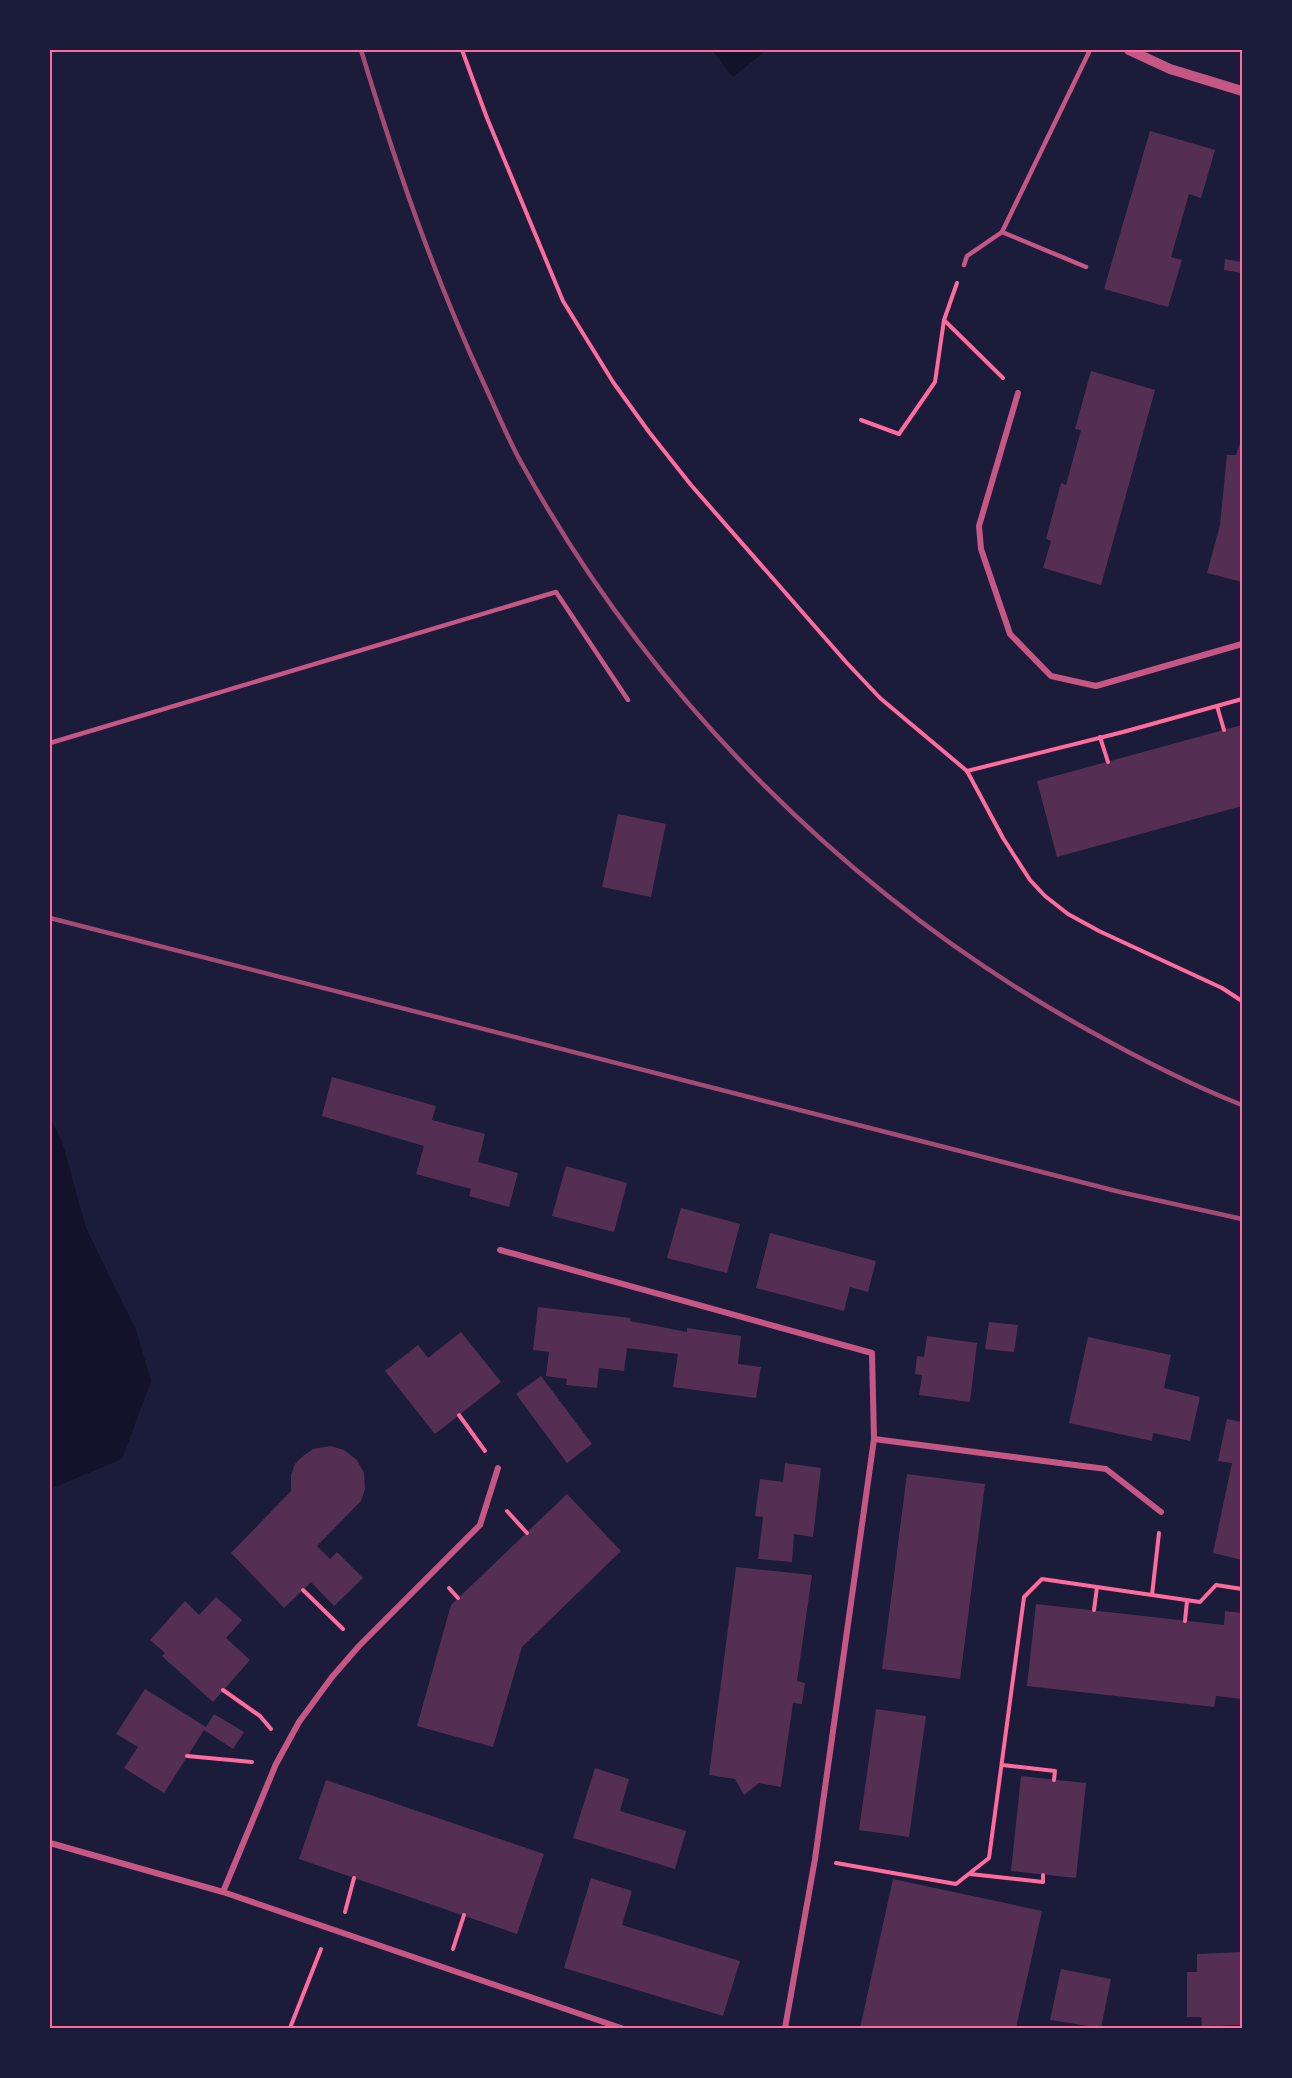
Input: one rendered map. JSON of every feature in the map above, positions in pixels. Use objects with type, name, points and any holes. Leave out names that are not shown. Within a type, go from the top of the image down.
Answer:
[{"type":"street","points":[[1129,50],[1170,69],[1242,91]]},
{"type":"street","points":[[1018,393],[979,526],[981,549],[1010,634],[1051,676],[1096,686],[1242,644]]},
{"type":"street","points":[[500,1250],[872,1353],[873,1438],[815,1859],[786,2028]]},
{"type":"street","points":[[873,1438],[1106,1469],[1161,1512]]},
{"type":"street","points":[[223,1892],[276,1764],[299,1722],[332,1677],[359,1646],[480,1525],[498,1468]]},
{"type":"street","points":[[50,1843],[223,1892],[621,2028]]},
{"type":"lane","points":[[964,265],[967,256],[1002,232],[1090,50]]},
{"type":"lane","points":[[1002,232],[1086,267]]},
{"type":"lane","points":[[50,743],[556,592],[628,700]]},
{"type":"path","points":[[462,50],[487,118],[563,301],[614,382],[649,432],[692,485],[846,662],[897,713],[967,771],[1003,838],[1030,880],[1045,896],[1068,914],[1099,931],[1222,988],[1242,1001]]},
{"type":"path","points":[[861,420],[898,434],[935,382],[944,320],[964,265]]},
{"type":"path","points":[[944,320],[1018,393]]},
{"type":"path","points":[[967,771],[1242,699]]},
{"type":"path","points":[[1216,706],[1224,730]]},
{"type":"path","points":[[1100,738],[1108,762]]},
{"type":"path","points":[[459,1415],[498,1468]]},
{"type":"path","points":[[1152,1595],[1161,1512]]},
{"type":"path","points":[[815,1859],[956,1884],[989,1858],[1024,1597],[1042,1579],[1200,1602],[1216,1585],[1242,1589]]},
{"type":"path","points":[[1094,1611],[1097,1587]]},
{"type":"path","points":[[303,1590],[359,1646]]},
{"type":"path","points":[[1185,1621],[1188,1601]]},
{"type":"path","points":[[223,1690],[260,1716],[285,1746]]},
{"type":"path","points":[[187,1756],[276,1764]]},
{"type":"path","points":[[1002,1765],[1055,1771],[1054,1780]]},
{"type":"path","points":[[970,1874],[1042,1882],[1043,1875]]},
{"type":"path","points":[[339,1932],[354,1878]]},
{"type":"path","points":[[446,1969],[464,1915]]},
{"type":"path","points":[[290,2028],[329,1929]]},
{"type":"shaded area","points":[[712,50],[766,50],[733,77]]},
{"type":"shaded area","points":[[50,1118],[62,1141],[86,1228],[136,1330],[151,1381],[122,1459],[50,1489]]},
{"type":"building","points":[[1150,131],[1215,150],[1201,198],[1189,194],[1171,257],[1182,260],[1168,307],[1104,289]]},
{"type":"building","points":[[1225,259],[1242,262],[1242,273],[1224,270]]},
{"type":"building","points":[[1091,371],[1155,390],[1101,585],[1043,568],[1051,541],[1046,539],[1061,483],[1066,485],[1081,430],[1075,429]]},
{"type":"building","points":[[1242,437],[1242,582],[1207,573],[1220,525],[1227,455],[1236,455]]},
{"type":"building","points":[[1242,725],[1242,806],[1057,857],[1037,781]]},
{"type":"building","points":[[618,814],[666,824],[651,897],[602,887]]},
{"type":"building","points":[[332,1077],[436,1106],[432,1120],[485,1134],[478,1162],[518,1173],[509,1207],[469,1196],[471,1189],[416,1174],[424,1146],[322,1116]]},
{"type":"building","points":[[566,1166],[627,1183],[614,1232],[552,1216]]},
{"type":"building","points":[[681,1208],[740,1224],[727,1273],[667,1258]]},
{"type":"building","points":[[770,1233],[876,1261],[868,1292],[850,1287],[844,1311],[756,1288]]},
{"type":"building","points":[[538,1307],[630,1318],[630,1321],[687,1332],[687,1328],[741,1336],[738,1364],[761,1367],[756,1398],[673,1387],[678,1354],[627,1348],[624,1371],[599,1368],[597,1388],[566,1385],[567,1379],[546,1376],[549,1352],[533,1350]]},
{"type":"building","points":[[989,1322],[1018,1325],[1014,1352],[985,1349]]},
{"type":"building","points":[[461,1332],[501,1382],[435,1434],[385,1371],[418,1345],[428,1358]]},
{"type":"building","points":[[927,1336],[977,1343],[970,1402],[919,1395],[922,1375],[915,1374],[917,1356],[924,1357]]},
{"type":"building","points":[[1088,1337],[1171,1355],[1164,1388],[1200,1397],[1190,1441],[1153,1433],[1152,1441],[1069,1423]]},
{"type":"building","points":[[541,1376],[592,1444],[567,1463],[516,1394]]},
{"type":"building","points":[[1227,1419],[1242,1422],[1242,1560],[1213,1553],[1232,1463],[1218,1461]]},
{"type":"building","points":[[331,1446],[344,1450],[357,1460],[364,1473],[365,1489],[361,1501],[317,1546],[330,1559],[337,1552],[363,1578],[334,1606],[311,1582],[284,1608],[231,1553],[291,1491],[291,1475],[295,1464],[313,1449]]},
{"type":"building","points":[[785,1463],[821,1468],[813,1537],[794,1534],[792,1562],[758,1559],[763,1517],[755,1516],[760,1479],[783,1482]]},
{"type":"building","points":[[907,1474],[985,1484],[960,1679],[882,1669]]},
{"type":"building","points":[[567,1494],[621,1551],[522,1647],[493,1747],[417,1726],[451,1605]]},
{"type":"building","points":[[736,1567],[812,1575],[797,1681],[805,1683],[802,1704],[793,1703],[781,1787],[759,1783],[744,1795],[735,1779],[709,1775]]},
{"type":"building","points":[[216,1597],[242,1620],[226,1638],[250,1660],[213,1702],[162,1656],[165,1653],[150,1640],[185,1601],[199,1615]]},
{"type":"building","points":[[1036,1604],[1224,1625],[1225,1611],[1242,1613],[1242,1699],[1216,1696],[1214,1707],[1027,1686]]},
{"type":"building","points":[[145,1689],[206,1727],[214,1714],[244,1732],[233,1749],[204,1730],[164,1793],[124,1768],[138,1747],[116,1734]]},
{"type":"building","points":[[876,1709],[926,1716],[909,1837],[859,1830]]},
{"type":"building","points":[[595,1768],[629,1779],[620,1811],[686,1831],[675,1869],[573,1838]]},
{"type":"building","points":[[1021,1776],[1086,1783],[1076,1878],[1011,1871]]},
{"type":"building","points":[[326,1780],[544,1854],[517,1934],[299,1859]]},
{"type":"building","points":[[591,1878],[632,1891],[622,1925],[740,1961],[723,2016],[564,1968]]},
{"type":"building","points":[[893,1879],[1042,1911],[1016,2028],[860,2028]]},
{"type":"building","points":[[1242,1952],[1242,2025],[1202,2026],[1201,2017],[1187,2017],[1187,1972],[1197,1972],[1197,1954]]},
{"type":"building","points":[[1061,1969],[1111,1979],[1101,2028],[1050,2020]]},
{"type":"railway","points":[[361,50],[402,178],[449,304],[512,445],[574,551],[632,634],[696,712],[765,786],[839,856],[918,919],[1001,978],[1088,1030],[1164,1070],[1242,1105]]},
{"type":"railway","points":[[50,918],[1120,1192],[1242,1219]]}]
